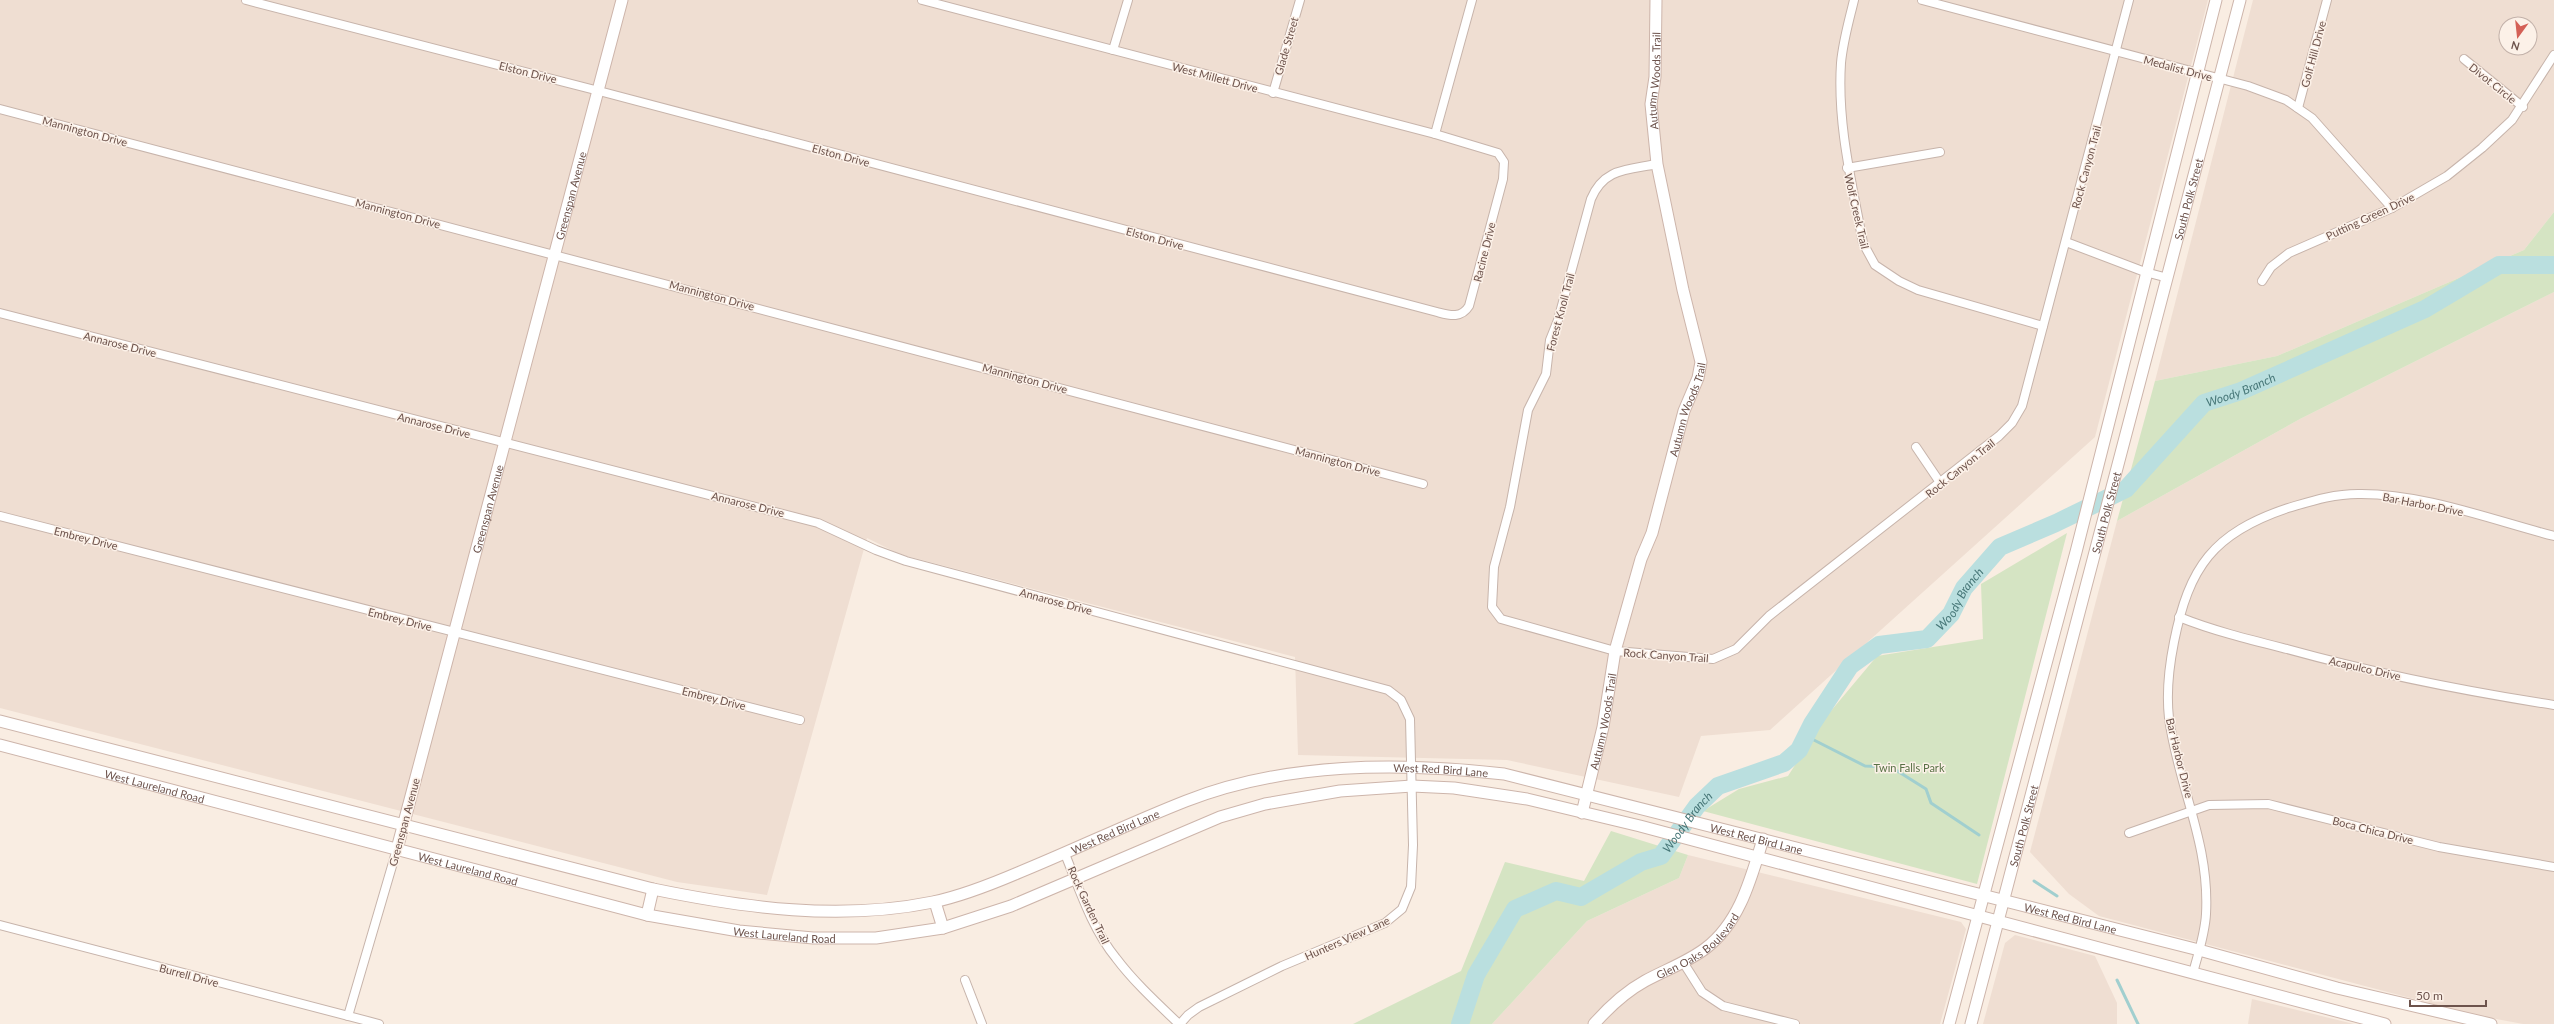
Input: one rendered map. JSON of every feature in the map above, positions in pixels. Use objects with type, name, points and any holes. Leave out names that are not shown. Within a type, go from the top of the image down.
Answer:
[{"type":"main road","name":"Greenspan Avenue","points":[[397,849],[622,0]]},
{"type":"main road","name":"Autumn Woods Trail","points":[[1582,812],[1603,727],[1615,651],[1641,559],[1652,532],[1684,411],[1698,378],[1701,362],[1683,290],[1657,164],[1651,104],[1655,77],[1656,0]]},
{"type":"main road","name":"South Polk Street","points":[[1950,1024],[2076,552],[2145,272],[2216,0]]},
{"type":"main road","name":"South Polk Street","points":[[1971,1024],[2122,455],[2240,0]]},
{"type":"main road","points":[[0,721],[404,823],[653,889],[745,904],[843,913],[876,911],[935,902],[943,928]]},
{"type":"main road","name":"West Laureland Road","points":[[0,745],[647,915],[739,931],[813,938],[876,938],[943,928]]},
{"type":"main road","name":"West Red Bird Lane","points":[[935,902],[996,882],[1188,801],[1265,777],[1412,767],[1504,774],[2199,950],[2337,988],[2491,1024]]},
{"type":"main road","name":"West Red Bird Lane","points":[[943,928],[1011,906],[1220,817],[1265,804],[1340,791],[1412,786],[1495,793],[1640,826],[1979,918],[2385,1024]]},
{"type":"main road","name":"Glen Oaks Boulevard","points":[[1594,1024],[1629,991],[1683,962],[1707,947],[1729,922],[1742,902],[1763,839]]},
{"type":"main road","points":[[647,915],[653,889]]},
{"type":"street","name":"Elston Drive","points":[[246,0],[599,91],[1437,312]]},
{"type":"street","name":"West Millett Drive","points":[[922,0],[953,3],[1113,50],[1434,134],[1498,153],[1504,162]]},
{"type":"street","points":[[1113,50],[1128,0]]},
{"type":"street","name":"Glade Street","points":[[1273,93],[1300,0]]},
{"type":"street","points":[[1434,134],[1472,0]]},
{"type":"street","name":"Wolf Creek Trail","points":[[1854,0],[1842,61],[1840,91],[1847,168],[1862,243],[1867,254],[1884,273],[1918,290],[2043,326]]},
{"type":"street","name":"Medalist Drive","points":[[1922,0],[2268,93],[2298,108],[2325,131],[2392,208]]},
{"type":"street","name":"Rock Canyon Trail","points":[[1522,625],[1615,651],[1713,659],[1724,655],[1736,649],[1769,616],[1941,484],[1999,436],[2018,414],[2066,242],[2129,0]]},
{"type":"street","name":"Golf Hill Drive","points":[[2298,108],[2327,0]]},
{"type":"street","name":"Putting Green Drive","points":[[2262,282],[2271,267],[2289,253],[2392,208],[2454,170],[2497,134],[2523,107],[2554,55]]},
{"type":"street","name":"Divot Circle","points":[[2464,59],[2523,107]]},
{"type":"street","name":"Mannington Drive","points":[[0,109],[1423,484]]},
{"type":"street","points":[[1847,168],[1940,152]]},
{"type":"street","name":"Racine Drive","points":[[1437,312],[1458,315],[1465,313],[1469,306],[1503,179],[1504,162]]},
{"type":"street","name":"Forest Knoll Trail","points":[[1522,625],[1501,619],[1492,607],[1492,596],[1494,567],[1510,507],[1528,410],[1546,374],[1550,340],[1597,185],[1611,173],[1657,164]]},
{"type":"street","points":[[2066,242],[2145,272],[2168,278]]},
{"type":"street","name":"Annarose Drive","points":[[0,313],[818,523],[876,550],[906,561],[1388,690],[1395,694],[1407,709],[1410,719],[1412,786]]},
{"type":"street","points":[[1916,446],[1941,484]]},
{"type":"street","name":"Bar Harbor Drive","points":[[2193,973],[2206,916],[2205,872],[2193,810],[2169,718],[2168,670],[2179,617],[2193,578],[2209,554],[2220,544],[2252,522],[2321,498],[2359,494],[2387,495],[2462,511],[2554,536]]},
{"type":"street","name":"Embrey Drive","points":[[0,516],[800,720]]},
{"type":"street","name":"Acapulco Drive","points":[[2179,617],[2253,640],[2345,664],[2406,678],[2554,705]]},
{"type":"street","name":"Hunters View Lane","points":[[1180,1024],[1188,1015],[1199,1007],[1282,966],[1386,923],[1399,913],[1409,897],[1411,887],[1412,786]]},
{"type":"street","name":"Boca Chica Drive","points":[[2129,833],[2209,805],[2226,803],[2268,804],[2439,847],[2554,867]]},
{"type":"street","name":"Greenspan Avenue","points":[[348,1016],[397,849]]},
{"type":"street","name":"Rock Garden Trail","points":[[1065,854],[1098,930],[1115,958],[1153,1000],[1180,1024]]},
{"type":"street","name":"Burrell Drive","points":[[0,925],[379,1024]]},
{"type":"street","points":[[1683,962],[1697,986],[1708,997],[1723,1006],[1795,1024]]},
{"type":"street","points":[[965,980],[982,1024]]},
{"type":"shaded area","points":[[0,0],[2208,0],[2095,437],[1770,730],[1701,736],[1679,797],[1507,760],[1298,755],[1295,657],[899,554],[867,538],[767,895],[677,882],[0,708]]},
{"type":"shaded area","points":[[2253,0],[2554,0],[2554,212],[2524,250],[2277,356],[2155,381]]},
{"type":"shaded area","points":[[2554,292],[2554,1024],[2523,1024],[2475,1015],[2099,916],[2069,894],[2030,852],[2117,521],[2300,419]]},
{"type":"shaded area","points":[[1688,855],[1961,922],[1966,929],[1940,1024],[1492,1024],[1587,921],[1679,878]]},
{"type":"shaded area","points":[[2015,935],[2095,956],[2117,1003],[2117,1024],[1983,1024],[2005,943]]},
{"type":"shaded area","points":[[2252,999],[2354,1024],[2248,1024]]},
{"type":"green space","points":[[2554,212],[2554,292],[2300,419],[2117,521],[2155,381],[2277,356],[2524,250]]},
{"type":"green space","name":"Twin Falls Park","points":[[2067,533],[1977,884],[1703,811],[1739,789],[1788,776],[1825,718],[1877,656],[1983,639],[1981,584]]},
{"type":"green space","points":[[1611,831],[1688,855],[1679,878],[1587,921],[1492,1024],[1353,1024],[1461,971],[1505,862],[1584,881]]},
{"type":"waterway","name":"Woody Branch","points":[[1460,1024],[1476,975],[1515,909],[1556,891],[1581,897],[1641,862],[1661,856],[1697,806],[1718,786],[1784,763],[1799,750],[1812,724],[1850,666],[1879,645],[1927,639],[1951,614],[1964,588],[2000,547],[2056,523],[2126,489],[2204,403],[2241,391],[2425,309],[2499,265],[2554,265]]},
{"type":"waterway","points":[[1806,736],[1865,766],[1891,767],[1926,789],[1931,803],[1979,835]]},
{"type":"waterway","points":[[2034,881],[2057,896]]},
{"type":"waterway","points":[[2117,980],[2138,1024]]}]
